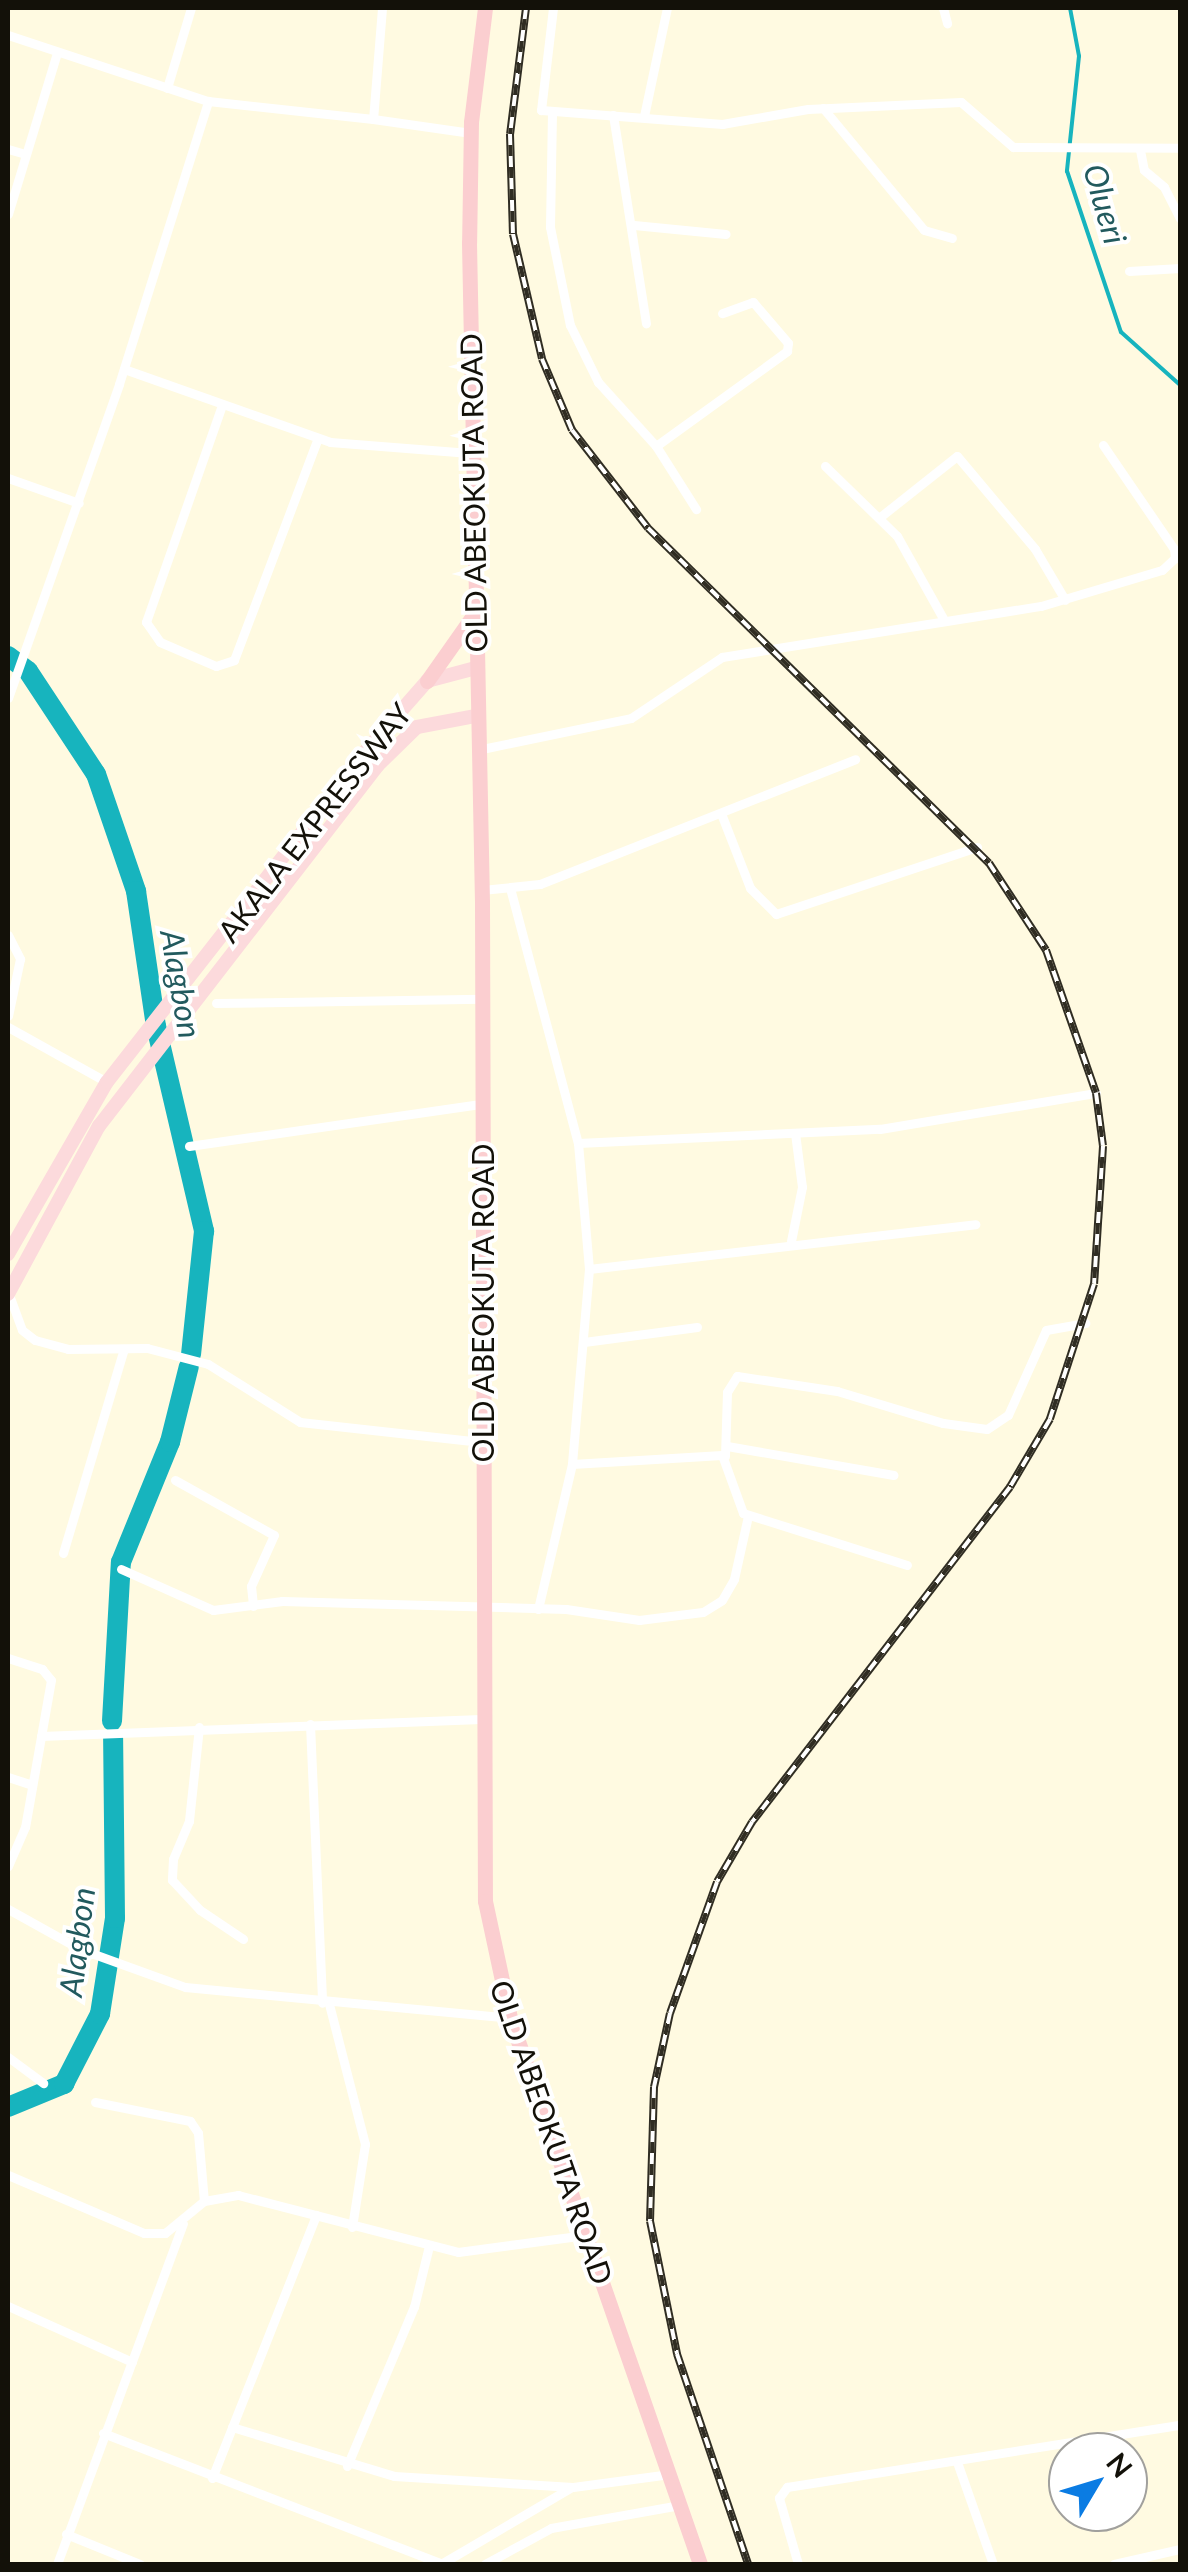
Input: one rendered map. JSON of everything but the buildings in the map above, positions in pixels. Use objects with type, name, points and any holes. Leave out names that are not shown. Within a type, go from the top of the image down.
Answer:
[{"type":"highway","name":"OLD ABEOKUTA ROAD","points":[[485,8],[471,133],[470,453],[482,890],[481,1719],[485,1901],[510,2018],[700,2564]]},
{"type":"highway","points":[[427,681],[477,610]]},
{"type":"main road","name":"AKALA EXPRESSWAY","points":[[8,1254],[107,1082],[427,681],[476,668]]},
{"type":"main road","name":"AKALA EXPRESSWAY","points":[[8,1293],[52,1203],[152,1056],[398,743],[431,721],[476,716]]},
{"type":"street","points":[[167,88],[192,8]]},
{"type":"street","points":[[373,119],[382,8]]},
{"type":"street","points":[[553,8],[538,100],[552,112],[734,124],[823,108],[961,102],[1014,148],[1180,148]]},
{"type":"street","points":[[644,116],[666,8]]},
{"type":"street","points":[[942,8],[947,23]]},
{"type":"street","points":[[8,34],[208,101],[471,133]]},
{"type":"street","points":[[8,214],[58,53]]},
{"type":"street","points":[[8,698],[124,369],[208,101]]},
{"type":"street","points":[[823,108],[924,230],[952,238]]},
{"type":"street","points":[[552,112],[550,227],[570,325],[598,382],[656,446],[696,510]]},
{"type":"street","points":[[613,115],[634,224],[646,323]]},
{"type":"street","points":[[8,149],[26,154]]},
{"type":"street","points":[[1140,150],[1144,170],[1164,186],[1180,218]]},
{"type":"street","points":[[634,224],[726,234]]},
{"type":"street","points":[[1129,271],[1180,268]]},
{"type":"street","points":[[656,446],[787,351],[788,343],[753,302],[722,312]]},
{"type":"street","points":[[124,369],[318,438],[470,453]]},
{"type":"street","points":[[222,405],[146,622],[160,642],[216,666],[234,660],[318,438]]},
{"type":"street","points":[[477,750],[631,718],[722,657],[1065,600],[1162,570],[1178,558],[1103,446]]},
{"type":"street","points":[[880,518],[957,456],[1035,549],[1065,600]]},
{"type":"street","points":[[825,466],[840,487],[880,518],[944,620]]},
{"type":"street","points":[[8,478],[79,503]]},
{"type":"street","points":[[482,890],[540,884],[722,816],[855,759]]},
{"type":"street","points":[[722,816],[750,888],[776,914],[977,847]]},
{"type":"street","points":[[510,888],[578,1143],[589,1269],[572,1464],[538,1609]]},
{"type":"street","points":[[8,935],[20,959],[8,1016]]},
{"type":"street","points":[[216,1003],[482,999]]},
{"type":"street","points":[[8,1027],[107,1082]]},
{"type":"street","points":[[578,1143],[795,1134],[917,1124],[1096,1092]]},
{"type":"street","points":[[189,1146],[482,1104]]},
{"type":"street","points":[[790,1241],[802,1187],[795,1134]]},
{"type":"street","points":[[589,1269],[683,1261],[790,1241],[880,1239],[975,1224]]},
{"type":"street","points":[[8,1293],[22,1330],[35,1340],[147,1348],[218,1368],[278,1414],[300,1422],[482,1442]]},
{"type":"street","points":[[907,1566],[748,1516],[734,1501],[726,1451],[727,1392],[737,1376],[837,1391],[956,1426],[993,1428],[1008,1415],[1046,1330],[1086,1322]]},
{"type":"street","points":[[584,1342],[696,1327]]},
{"type":"street","points":[[63,1552],[124,1349]]},
{"type":"street","points":[[572,1464],[726,1451],[894,1475]]},
{"type":"street","points":[[175,1480],[274,1536],[251,1586],[252,1606]]},
{"type":"street","points":[[121,1569],[206,1609],[282,1601],[538,1609],[628,1621],[704,1612],[730,1590],[748,1516]]},
{"type":"street","points":[[8,1658],[50,1676],[25,1827],[8,1866]]},
{"type":"street","points":[[41,1736],[481,1719]]},
{"type":"street","points":[[310,1724],[326,2004],[365,2144],[352,2227]]},
{"type":"street","points":[[198,1727],[189,1821],[172,1859],[172,1880],[200,1910],[243,1939]]},
{"type":"street","points":[[8,1776],[30,1784]]},
{"type":"street","points":[[8,1909],[102,1957],[185,1986],[326,2004],[510,2018]]},
{"type":"street","points":[[8,2057],[43,2083]]},
{"type":"street","points":[[95,2102],[190,2120],[198,2133],[204,2202]]},
{"type":"street","points":[[8,2175],[144,2233],[164,2233],[204,2202],[238,2195],[428,2246],[487,2250],[586,2235]]},
{"type":"street","points":[[212,2478],[316,2215]]},
{"type":"street","points":[[57,2564],[184,2221]]},
{"type":"street","points":[[347,2466],[414,2307],[428,2246]]},
{"type":"street","points":[[8,2306],[132,2362]]},
{"type":"street","points":[[798,2564],[778,2498],[787,2487],[1180,2425]]},
{"type":"street","points":[[232,2427],[347,2466],[394,2476],[572,2486],[670,2474]]},
{"type":"street","points":[[103,2433],[442,2564],[572,2486]]},
{"type":"street","points":[[958,2462],[993,2564]]},
{"type":"street","points":[[485,2564],[551,2528],[681,2504]]},
{"type":"street","points":[[66,2534],[140,2564]]},
{"type":"street","points":[[1114,2564],[1180,2549]]},
{"type":"waterway","name":"Olueri","points":[[1070,8],[1079,56],[1067,171],[1121,332],[1180,385]]},
{"type":"waterway","name":"Alagbon","points":[[8,656],[28,671],[96,774],[136,891],[156,1026],[204,1231],[191,1354]]},
{"type":"waterway","name":"Alagbon","points":[[112,1721],[121,1562],[170,1442],[189,1366]]},
{"type":"waterway","name":"Alagbon","points":[[8,2107],[64,2084],[100,2014],[115,1918],[113,1738]]},
{"type":"railway","points":[[526,8],[510,134],[513,234],[542,359],[572,430],[648,528],[989,863],[1046,950],[1096,1093],[1103,1146],[1094,1284],[1050,1419],[1010,1487],[752,1822],[717,1882],[670,2013],[654,2087],[650,2221],[677,2354],[748,2564]]}]
